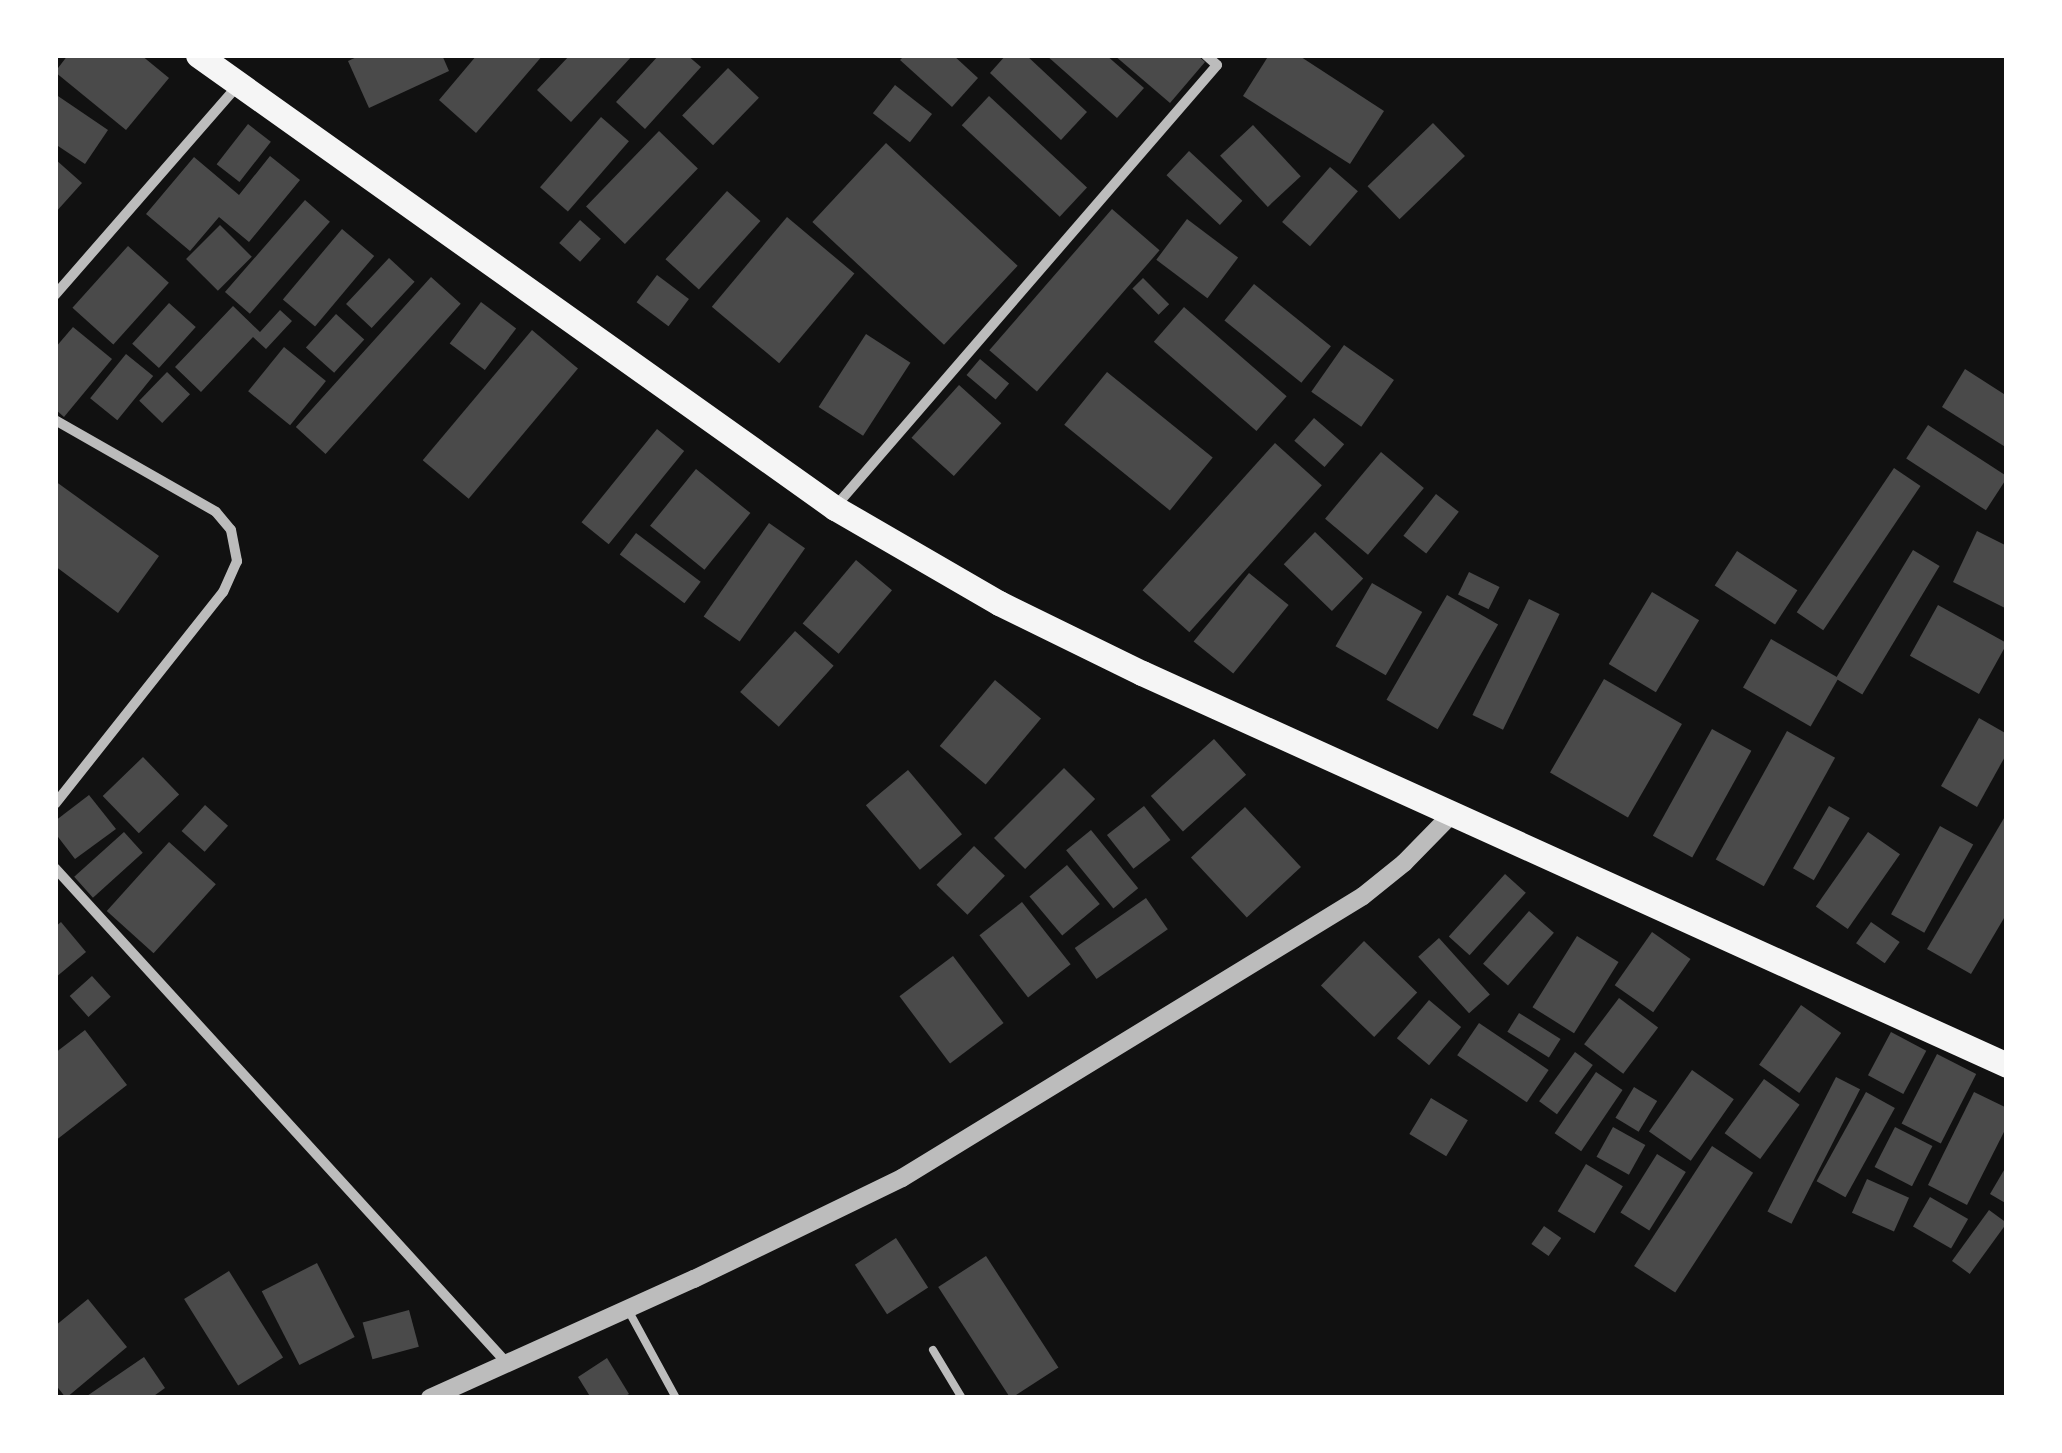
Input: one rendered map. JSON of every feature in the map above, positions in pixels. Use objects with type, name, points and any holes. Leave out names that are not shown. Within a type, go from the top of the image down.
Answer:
[{"type":"main road","points":[[198,55],[835,508],[1000,603],[1142,673],[2007,1064]]},
{"type":"street","points":[[1206,55],[1216,65]]},
{"type":"street","points":[[835,508],[1225,55]]},
{"type":"street","points":[[55,295],[238,84]]},
{"type":"street","points":[[55,420],[216,512],[231,530],[237,561],[223,592],[55,804]]},
{"type":"street","points":[[430,1398],[902,1178],[1363,896],[1404,863],[1454,812]]},
{"type":"street","points":[[55,868],[506,1362]]},
{"type":"lane","points":[[627,1308],[676,1398]]},
{"type":"lane","points":[[933,1350],[962,1398]]},
{"type":"building","points":[[68,55],[141,55],[169,78],[126,130],[55,72]]},
{"type":"building","points":[[361,55],[442,55],[449,71],[369,108],[348,61]]},
{"type":"building","points":[[477,55],[543,55],[476,133],[439,100]]},
{"type":"building","points":[[570,55],[633,55],[571,122],[537,90]]},
{"type":"building","points":[[659,55],[687,55],[701,67],[645,129],[616,102]]},
{"type":"building","points":[[905,55],[953,55],[978,78],[952,107],[900,60]]},
{"type":"building","points":[[1006,55],[1026,55],[1087,112],[1061,140],[990,73]]},
{"type":"building","points":[[1046,55],[1106,55],[1144,88],[1117,118]]},
{"type":"building","points":[[1114,55],[1197,55],[1205,62],[1170,103]]},
{"type":"building","points":[[1269,55],[1298,55],[1384,111],[1350,164],[1243,96]]},
{"type":"building","points":[[728,68],[759,98],[713,145],[682,115]]},
{"type":"building","points":[[895,85],[932,114],[910,142],[873,113]]},
{"type":"building","points":[[55,94],[108,130],[85,164],[55,144]]},
{"type":"building","points":[[989,96],[1087,187],[1060,217],[962,125]]},
{"type":"building","points":[[601,117],[629,141],[568,211],[540,187]]},
{"type":"building","points":[[1433,123],[1465,156],[1399,219],[1368,186]]},
{"type":"building","points":[[248,124],[271,142],[239,182],[217,164]]},
{"type":"building","points":[[1253,125],[1301,176],[1268,207],[1220,156]]},
{"type":"building","points":[[659,131],[698,169],[625,244],[586,207]]},
{"type":"building","points":[[886,143],[1018,266],[944,345],[812,222]]},
{"type":"building","points":[[1189,151],[1242,201],[1220,225],[1166,175]]},
{"type":"building","points":[[270,156],[300,180],[249,242],[219,217],[190,251],[146,214],[194,157],[239,195]]},
{"type":"building","points":[[55,159],[82,183],[55,213]]},
{"type":"building","points":[[1330,167],[1358,191],[1310,246],[1282,222]]},
{"type":"building","points":[[727,191],[760,221],[699,289],[665,259]]},
{"type":"building","points":[[305,200],[330,222],[250,314],[225,292]]},
{"type":"building","points":[[1112,209],[1160,250],[1037,391],[989,350]]},
{"type":"building","points":[[787,217],[854,274],[779,363],[712,307]]},
{"type":"building","points":[[1187,219],[1238,258],[1207,298],[1156,260]]},
{"type":"building","points":[[580,220],[601,239],[580,262],[559,243]]},
{"type":"building","points":[[220,225],[252,257],[218,291],[186,259]]},
{"type":"building","points":[[342,229],[374,256],[315,326],[283,299]]},
{"type":"building","points":[[128,246],[169,283],[113,344],[72,308]]},
{"type":"building","points":[[389,258],[415,282],[372,328],[346,304]]},
{"type":"building","points":[[657,275],[689,299],[668,326],[637,302]]},
{"type":"building","points":[[431,277],[461,304],[326,454],[296,427]]},
{"type":"building","points":[[1143,278],[1169,304],[1159,315],[1132,289]]},
{"type":"building","points":[[1254,284],[1331,346],[1301,383],[1224,321]]},
{"type":"building","points":[[481,302],[516,328],[485,370],[450,344]]},
{"type":"building","points":[[169,303],[196,327],[159,368],[132,344]]},
{"type":"building","points":[[233,306],[260,332],[280,310],[292,321],[266,349],[253,337],[201,392],[175,367]]},
{"type":"building","points":[[1184,307],[1287,396],[1256,431],[1154,342]]},
{"type":"building","points":[[336,314],[364,339],[334,373],[306,347]]},
{"type":"building","points":[[73,327],[112,359],[64,417],[55,409],[55,348]]},
{"type":"building","points":[[532,330],[578,369],[469,499],[423,460]]},
{"type":"building","points":[[866,334],[910,363],[863,436],[819,407]]},
{"type":"building","points":[[1344,345],[1394,380],[1361,427],[1311,392]]},
{"type":"building","points":[[284,347],[326,381],[290,425],[248,391]]},
{"type":"building","points":[[126,354],[153,376],[117,420],[90,398]]},
{"type":"building","points":[[980,359],[1009,383],[996,400],[967,375]]},
{"type":"building","points":[[1965,369],[2007,396],[2007,448],[1942,407]]},
{"type":"building","points":[[167,372],[190,394],[162,423],[139,401]]},
{"type":"building","points":[[1107,372],[1213,458],[1170,510],[1064,425]]},
{"type":"building","points":[[959,385],[1001,423],[954,476],[911,438]]},
{"type":"building","points":[[1314,418],[1344,444],[1325,467],[1294,441]]},
{"type":"building","points":[[1928,425],[2007,476],[1986,510],[1906,459]]},
{"type":"building","points":[[657,429],[684,451],[609,544],[581,522]]},
{"type":"building","points":[[1275,443],[1322,485],[1189,632],[1143,590]]},
{"type":"building","points":[[1381,452],[1424,488],[1368,555],[1325,519]]},
{"type":"building","points":[[1894,468],[1921,486],[1823,630],[1797,612]]},
{"type":"building","points":[[696,469],[750,513],[704,570],[650,526]]},
{"type":"building","points":[[55,481],[159,556],[118,613],[55,566]]},
{"type":"building","points":[[1436,494],[1459,512],[1426,554],[1403,536]]},
{"type":"building","points":[[769,523],[805,548],[740,642],[704,616]]},
{"type":"building","points":[[1977,531],[2007,546],[2007,609],[1953,582]]},
{"type":"building","points":[[1315,532],[1363,579],[1332,611],[1284,564]]},
{"type":"building","points":[[636,533],[701,582],[684,603],[620,555]]},
{"type":"building","points":[[1913,550],[1940,566],[1862,695],[1836,679]]},
{"type":"building","points":[[1737,551],[1797,590],[1775,625],[1715,585]]},
{"type":"building","points":[[856,560],[892,590],[839,654],[803,624]]},
{"type":"building","points":[[1469,572],[1500,587],[1489,609],[1458,594]]},
{"type":"building","points":[[1249,573],[1289,605],[1233,673],[1194,641]]},
{"type":"building","points":[[1372,583],[1422,612],[1386,675],[1336,646]]},
{"type":"building","points":[[1652,592],[1699,620],[1656,692],[1609,664]]},
{"type":"building","points":[[1447,595],[1498,625],[1438,729],[1386,700]]},
{"type":"building","points":[[1529,599],[1560,614],[1503,730],[1472,715]]},
{"type":"building","points":[[1938,605],[2007,643],[1979,694],[1910,656]]},
{"type":"building","points":[[795,631],[834,666],[779,727],[740,692]]},
{"type":"building","points":[[1771,639],[1839,678],[1811,726],[1743,687]]},
{"type":"building","points":[[1604,679],[1682,724],[1628,818],[1550,773]]},
{"type":"building","points":[[995,680],[1041,719],[986,784],[940,746]]},
{"type":"building","points":[[1979,718],[2007,734],[2007,753],[1977,807],[1941,786]]},
{"type":"building","points":[[1712,729],[1751,751],[1692,858],[1653,836]]},
{"type":"building","points":[[1787,731],[1835,758],[1764,886],[1716,860]]},
{"type":"building","points":[[1214,739],[1246,775],[1183,832],[1151,796]]},
{"type":"building","points":[[143,757],[179,794],[139,833],[103,796]]},
{"type":"building","points":[[1064,768],[1095,799],[1025,869],[994,838]]},
{"type":"building","points":[[908,770],[962,834],[920,870],[866,805]]},
{"type":"building","points":[[89,795],[116,829],[75,859],[55,833],[55,821]]},
{"type":"building","points":[[205,805],[228,826],[205,852],[182,831]]},
{"type":"building","points":[[1144,806],[1170,840],[1133,869],[1107,835]]},
{"type":"building","points":[[1829,806],[1850,818],[1814,880],[1793,868]]},
{"type":"building","points":[[1245,807],[1301,867],[1247,917],[1191,857]]},
{"type":"building","points":[[2007,813],[2007,913],[1971,974],[1927,949]]},
{"type":"building","points":[[1940,826],[1973,844],[1924,933],[1891,914]]},
{"type":"building","points":[[1091,830],[1138,888],[1113,908],[1066,850]]},
{"type":"building","points":[[124,832],[143,853],[93,898],[74,877]]},
{"type":"building","points":[[1868,832],[1900,854],[1848,929],[1816,907]]},
{"type":"building","points":[[169,842],[216,884],[154,953],[107,911]]},
{"type":"building","points":[[974,846],[1005,876],[967,915],[936,885]]},
{"type":"building","points":[[1067,865],[1100,904],[1062,936],[1029,896]]},
{"type":"building","points":[[1505,874],[1526,893],[1470,955],[1449,936]]},
{"type":"building","points":[[1146,898],[1168,929],[1097,979],[1075,948]]},
{"type":"building","points":[[1022,902],[1071,964],[1028,997],[979,935]]},
{"type":"building","points":[[1529,911],[1554,933],[1508,985],[1483,964]]},
{"type":"building","points":[[61,922],[86,952],[55,978],[55,927]]},
{"type":"building","points":[[1871,922],[1900,942],[1885,963],[1856,943]]},
{"type":"building","points":[[1652,932],[1691,959],[1653,1012],[1615,985]]},
{"type":"building","points":[[1577,936],[1619,962],[1574,1033],[1532,1007]]},
{"type":"building","points":[[1439,938],[1490,994],[1469,1013],[1418,957]]},
{"type":"building","points":[[1364,941],[1417,992],[1374,1037],[1321,986]]},
{"type":"building","points":[[953,956],[1004,1023],[950,1063],[899,996]]},
{"type":"building","points":[[92,976],[111,997],[88,1017],[70,996]]},
{"type":"building","points":[[1619,998],[1658,1027],[1623,1074],[1584,1044]]},
{"type":"building","points":[[1429,1000],[1461,1027],[1429,1065],[1397,1038]]},
{"type":"building","points":[[1801,1005],[1841,1033],[1799,1093],[1759,1065]]},
{"type":"building","points":[[1519,1013],[1561,1039],[1549,1058],[1507,1032]]},
{"type":"building","points":[[1479,1023],[1549,1070],[1527,1102],[1457,1055]]},
{"type":"building","points":[[85,1030],[127,1085],[55,1141],[55,1053]]},
{"type":"building","points":[[1891,1032],[1926,1051],[1903,1094],[1868,1075]]},
{"type":"building","points":[[1575,1052],[1593,1065],[1557,1114],[1539,1101]]},
{"type":"building","points":[[1937,1054],[1976,1074],[1941,1143],[1902,1123]]},
{"type":"building","points":[[1692,1070],[1734,1099],[1691,1161],[1649,1131]]},
{"type":"building","points":[[1596,1072],[1623,1090],[1581,1151],[1555,1133]]},
{"type":"building","points":[[1836,1077],[1860,1089],[1792,1224],[1767,1212]]},
{"type":"building","points":[[1764,1079],[1800,1105],[1760,1159],[1725,1133]]},
{"type":"building","points":[[1634,1087],[1657,1101],[1639,1132],[1615,1118]]},
{"type":"building","points":[[1866,1092],[1895,1108],[1845,1197],[1817,1181]]},
{"type":"building","points":[[1974,1092],[2007,1108],[2007,1126],[1967,1205],[1928,1185]]},
{"type":"building","points":[[1431,1098],[1468,1120],[1446,1156],[1409,1134]]},
{"type":"building","points":[[1613,1127],[1645,1145],[1629,1175],[1597,1157]]},
{"type":"building","points":[[1895,1127],[1932,1146],[1912,1186],[1875,1167]]},
{"type":"building","points":[[1712,1146],[1753,1173],[1675,1293],[1634,1266]]},
{"type":"building","points":[[1657,1154],[1686,1172],[1649,1231],[1620,1213]]},
{"type":"building","points":[[1586,1164],[1623,1186],[1595,1233],[1558,1211]]},
{"type":"building","points":[[2007,1165],[2007,1204],[1990,1194]]},
{"type":"building","points":[[1867,1179],[1909,1198],[1894,1232],[1852,1213]]},
{"type":"building","points":[[1930,1197],[1968,1219],[1951,1248],[1913,1226]]},
{"type":"building","points":[[1989,1210],[2007,1223],[1970,1274],[1952,1261]]},
{"type":"building","points":[[1544,1226],[1561,1238],[1549,1256],[1531,1244]]},
{"type":"building","points":[[896,1238],[928,1287],[887,1314],[855,1265]]},
{"type":"building","points":[[986,1256],[1058,1368],[1010,1398],[938,1287]]},
{"type":"building","points":[[317,1263],[355,1337],[299,1365],[262,1291]]},
{"type":"building","points":[[229,1271],[283,1358],[238,1386],[184,1299]]},
{"type":"building","points":[[88,1299],[127,1347],[66,1398],[55,1384],[55,1326]]},
{"type":"building","points":[[409,1310],[419,1347],[372,1359],[363,1322]]},
{"type":"building","points":[[144,1357],[165,1388],[151,1398],[84,1398]]},
{"type":"building","points":[[607,1358],[629,1394],[622,1398],[591,1398],[578,1377]]}]
